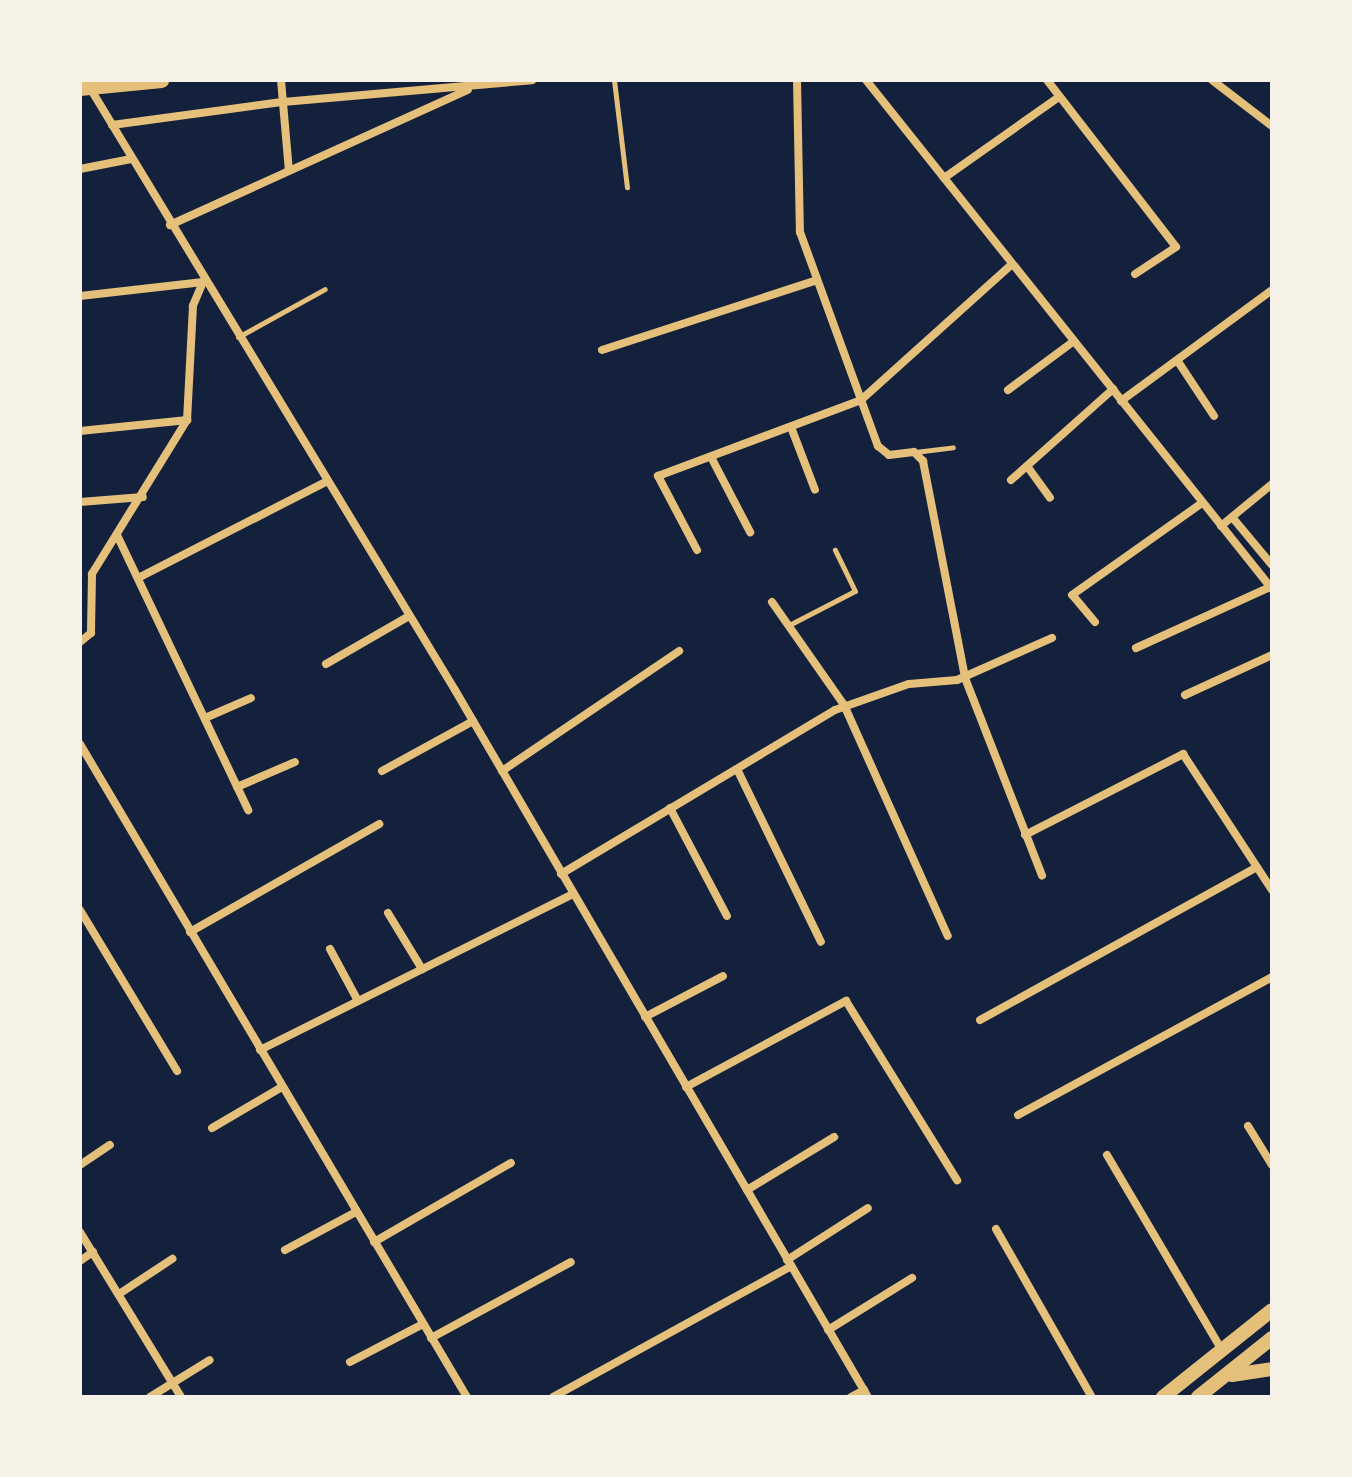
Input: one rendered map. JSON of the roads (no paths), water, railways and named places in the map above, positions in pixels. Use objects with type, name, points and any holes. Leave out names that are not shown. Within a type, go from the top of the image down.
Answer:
[{"type":"main road","points":[[85,88],[162,80]]},
{"type":"main road","points":[[1163,1397],[1272,1310]]},
{"type":"main road","points":[[1198,1397],[1272,1338]]},
{"type":"main road","points":[[1224,1377],[1272,1369]]},
{"type":"street","points":[[281,80],[289,171]]},
{"type":"street","points":[[112,125],[283,102],[532,80]]},
{"type":"street","points":[[797,80],[800,232],[878,446],[889,455],[914,452],[923,461],[965,678],[1042,875]]},
{"type":"street","points":[[866,80],[1271,588],[1136,648]]},
{"type":"street","points":[[1047,80],[1176,247],[1135,274]]},
{"type":"street","points":[[1212,80],[1272,126]]},
{"type":"street","points":[[170,225],[476,87]]},
{"type":"street","points":[[85,88],[112,125],[203,282],[473,721],[866,1393],[851,1397]]},
{"type":"street","points":[[944,178],[1059,97]]},
{"type":"street","points":[[80,169],[131,159]]},
{"type":"street","points":[[697,550],[658,476],[861,400],[1012,264]]},
{"type":"street","points":[[602,350],[817,280]]},
{"type":"street","points":[[80,296],[203,282]]},
{"type":"street","points":[[80,642],[91,633],[92,574],[143,497],[187,420],[193,306],[203,282]]},
{"type":"street","points":[[1121,401],[1272,290]]},
{"type":"street","points":[[1008,390],[1074,341]]},
{"type":"street","points":[[1177,360],[1214,416]]},
{"type":"street","points":[[1011,480],[1113,389]]},
{"type":"street","points":[[80,431],[187,420]]},
{"type":"street","points":[[791,427],[815,490]]},
{"type":"street","points":[[711,457],[750,532]]},
{"type":"street","points":[[1027,466],[1050,498]]},
{"type":"street","points":[[138,578],[326,482]]},
{"type":"street","points":[[1221,526],[1272,484]]},
{"type":"street","points":[[80,502],[143,497]]},
{"type":"street","points":[[1095,622],[1072,595],[1202,503]]},
{"type":"street","points":[[1232,517],[1272,565]]},
{"type":"street","points":[[117,535],[248,810]]},
{"type":"street","points":[[772,602],[844,705],[948,936]]},
{"type":"street","points":[[326,664],[409,616]]},
{"type":"street","points":[[561,874],[844,705],[909,684],[965,678],[1052,638]]},
{"type":"street","points":[[502,771],[679,651]]},
{"type":"street","points":[[1185,695],[1272,655]]},
{"type":"street","points":[[205,718],[251,698]]},
{"type":"street","points":[[382,771],[473,721]]},
{"type":"street","points":[[80,744],[467,1397]]},
{"type":"street","points":[[1025,835],[1183,754],[1272,890]]},
{"type":"street","points":[[237,787],[295,762]]},
{"type":"street","points":[[737,769],[821,942]]},
{"type":"street","points":[[670,808],[727,916]]},
{"type":"street","points":[[190,932],[379,824]]},
{"type":"street","points":[[980,1020],[1257,867]]},
{"type":"street","points":[[260,1050],[573,894]]},
{"type":"street","points":[[80,910],[177,1071]]},
{"type":"street","points":[[388,913],[422,969]]},
{"type":"street","points":[[330,949],[358,1001]]},
{"type":"street","points":[[645,1017],[723,976]]},
{"type":"street","points":[[1018,1115],[1272,977]]},
{"type":"street","points":[[686,1087],[846,1001],[957,1180]]},
{"type":"street","points":[[212,1128],[282,1087]]},
{"type":"street","points":[[1248,1126],[1272,1165]]},
{"type":"street","points":[[747,1190],[834,1137]]},
{"type":"street","points":[[80,1165],[110,1145]]},
{"type":"street","points":[[1107,1155],[1222,1350]]},
{"type":"street","points":[[374,1242],[511,1163]]},
{"type":"street","points":[[553,1397],[789,1263],[868,1208]]},
{"type":"street","points":[[285,1250],[356,1212]]},
{"type":"street","points":[[996,1229],[1092,1397]]},
{"type":"street","points":[[80,1232],[181,1397]]},
{"type":"street","points":[[80,1261],[93,1252]]},
{"type":"street","points":[[119,1294],[172,1259]]},
{"type":"street","points":[[431,1338],[571,1262]]},
{"type":"street","points":[[828,1330],[912,1278]]},
{"type":"street","points":[[350,1362],[423,1324]]},
{"type":"street","points":[[150,1397],[210,1360]]},
{"type":"lane","points":[[614,80],[627,187]]},
{"type":"lane","points":[[238,338],[325,289]]},
{"type":"lane","points":[[914,452],[953,447]]},
{"type":"lane","points":[[788,625],[855,591],[835,550]]}]
